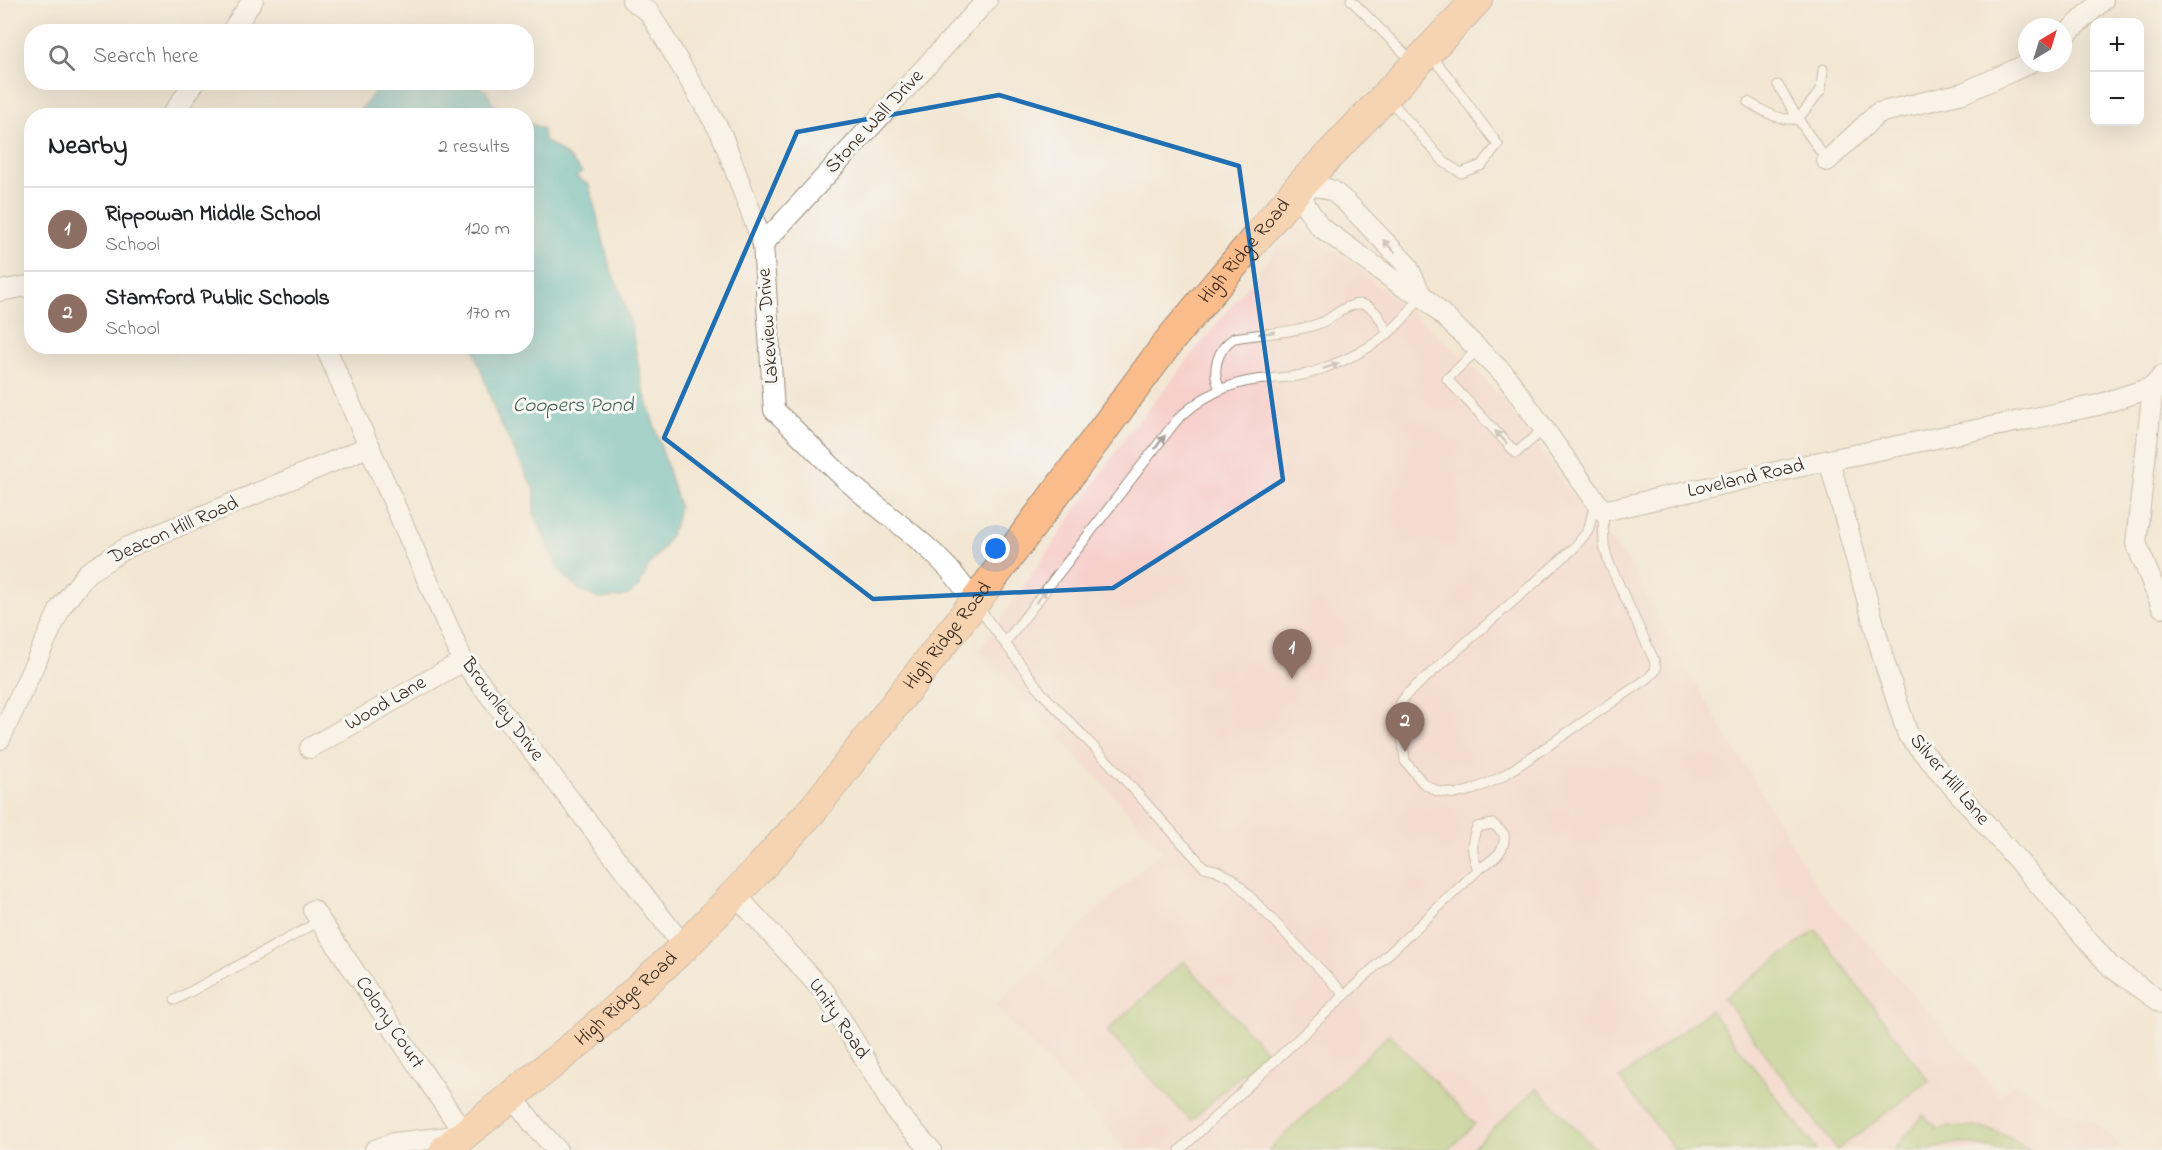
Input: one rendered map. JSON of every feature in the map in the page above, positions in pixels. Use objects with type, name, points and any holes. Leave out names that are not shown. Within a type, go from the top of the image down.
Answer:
[{"type":"main road","name":"High Ridge Road","points":[[455,1143],[585,1037],[684,947],[736,895],[815,807],[974,603],[1170,340],[1300,186],[1477,0]]},
{"type":"street","points":[[236,24],[253,0]]},
{"type":"street","name":"Lakeview Drive","points":[[632,0],[655,6],[721,133],[763,244],[774,410],[858,491],[942,560],[961,581],[974,603]]},
{"type":"street","name":"Stone Wall Drive","points":[[763,244],[987,0]]},
{"type":"street","points":[[2072,29],[2103,0]]},
{"type":"street","points":[[1827,161],[1878,113],[1963,93],[2018,68]]},
{"type":"street","points":[[177,108],[189,90]]},
{"type":"street","points":[[1421,294],[1402,286],[1319,226],[1306,206],[1300,186],[1321,187],[1333,191],[1407,265],[1421,294],[1505,375],[1600,506]]},
{"type":"street","points":[[0,291],[24,286]]},
{"type":"street","name":"Brownley Drive","points":[[329,354],[463,661],[684,947]]},
{"type":"street","points":[[2157,381],[2136,543],[2162,607]]},
{"type":"street","name":"Loveland Road","points":[[1600,506],[2098,405],[2157,381]]},
{"type":"street","name":"Deacon Hill Road","points":[[0,739],[61,607],[87,573],[126,548],[370,446]]},
{"type":"street","name":"Silver Hill Lane","points":[[1829,460],[1884,661],[1908,735],[2110,966],[2162,1003]]},
{"type":"street","name":"Wood Lane","points":[[310,748],[463,661]]},
{"type":"street","name":"Unity Road","points":[[736,895],[826,994],[897,1113],[931,1150]]},
{"type":"street","name":"Colony Court","points":[[316,916],[455,1143]]},
{"type":"street","points":[[512,1096],[557,1150]]},
{"type":"street","points":[[375,1150],[394,1143],[455,1143]]},
{"type":"lane","points":[[1351,0],[1421,57],[1446,74],[1498,145],[1482,165],[1461,173],[1444,162],[1385,95]]},
{"type":"lane","points":[[1748,102],[1777,118],[1798,119],[1821,90],[1823,69]]},
{"type":"lane","points":[[1778,85],[1827,161]]},
{"type":"lane","points":[[1005,643],[1176,421],[1192,405],[1220,389],[1253,380],[1304,375],[1349,359],[1388,334],[1413,309],[1421,294]]},
{"type":"lane","points":[[1220,389],[1216,381],[1219,354],[1227,342],[1234,338],[1301,329],[1323,322],[1354,304],[1366,305],[1376,313],[1388,334]]},
{"type":"lane","points":[[1478,349],[1447,379],[1516,453],[1544,429]]},
{"type":"lane","points":[[1600,506],[1604,546],[1609,563],[1654,660],[1656,670],[1647,679],[1500,778],[1456,794],[1437,791],[1423,783],[1405,761],[1400,704],[1407,694],[1573,549],[1588,531],[1600,506]]},
{"type":"lane","points":[[974,603],[1042,693],[1204,867],[1232,878],[1345,995]]},
{"type":"lane","points":[[1180,1150],[1478,870],[1495,857],[1505,844],[1504,834],[1493,824],[1477,827],[1473,837],[1471,851],[1478,870]]},
{"type":"lane","points":[[175,1000],[316,916]]},
{"type":"highlighted area","points":[[999,95],[1239,166],[1283,480],[1113,588],[873,599],[664,438],[797,132]]},
{"type":"shaded area","points":[[1296,225],[1359,269],[1473,365],[1526,428],[1561,481],[1628,561],[1678,654],[1820,890],[1999,1095],[2017,1082],[2035,1096],[2095,1123],[2126,1150],[1126,1150],[995,1005],[1162,850],[980,650],[1129,433]]},
{"type":"green space","points":[[1816,930],[1929,1081],[1837,1150],[1724,998]]},
{"type":"green space","points":[[1183,961],[1266,1051],[1191,1121],[1107,1031]]},
{"type":"green space","points":[[1710,1010],[1817,1150],[1675,1150],[1620,1079]]},
{"type":"green space","points":[[1389,1034],[1475,1124],[1448,1150],[1269,1150]]},
{"type":"green space","points":[[1537,1088],[1596,1150],[1470,1150]]},
{"type":"green space","points":[[1923,1115],[1936,1127],[1934,1130],[1960,1126],[1985,1129],[2008,1137],[2030,1150],[1997,1150],[1957,1143],[1929,1150],[1894,1150]]},
{"type":"water","points":[[375,90],[485,90],[492,104],[499,108],[362,108]]},
{"type":"water","name":"Coopers Pond","points":[[534,125],[543,129],[544,141],[560,150],[582,172],[576,177],[589,185],[611,271],[621,293],[632,329],[642,385],[679,506],[675,525],[664,547],[649,565],[639,587],[626,596],[599,599],[578,589],[559,570],[534,514],[535,492],[497,416],[475,354],[534,354]]},
{"type":"place","name":"Rippowan Middle School","points":[[1292,679]]},
{"type":"place","name":"Stamford Public Schools","points":[[1405,752]]}]
